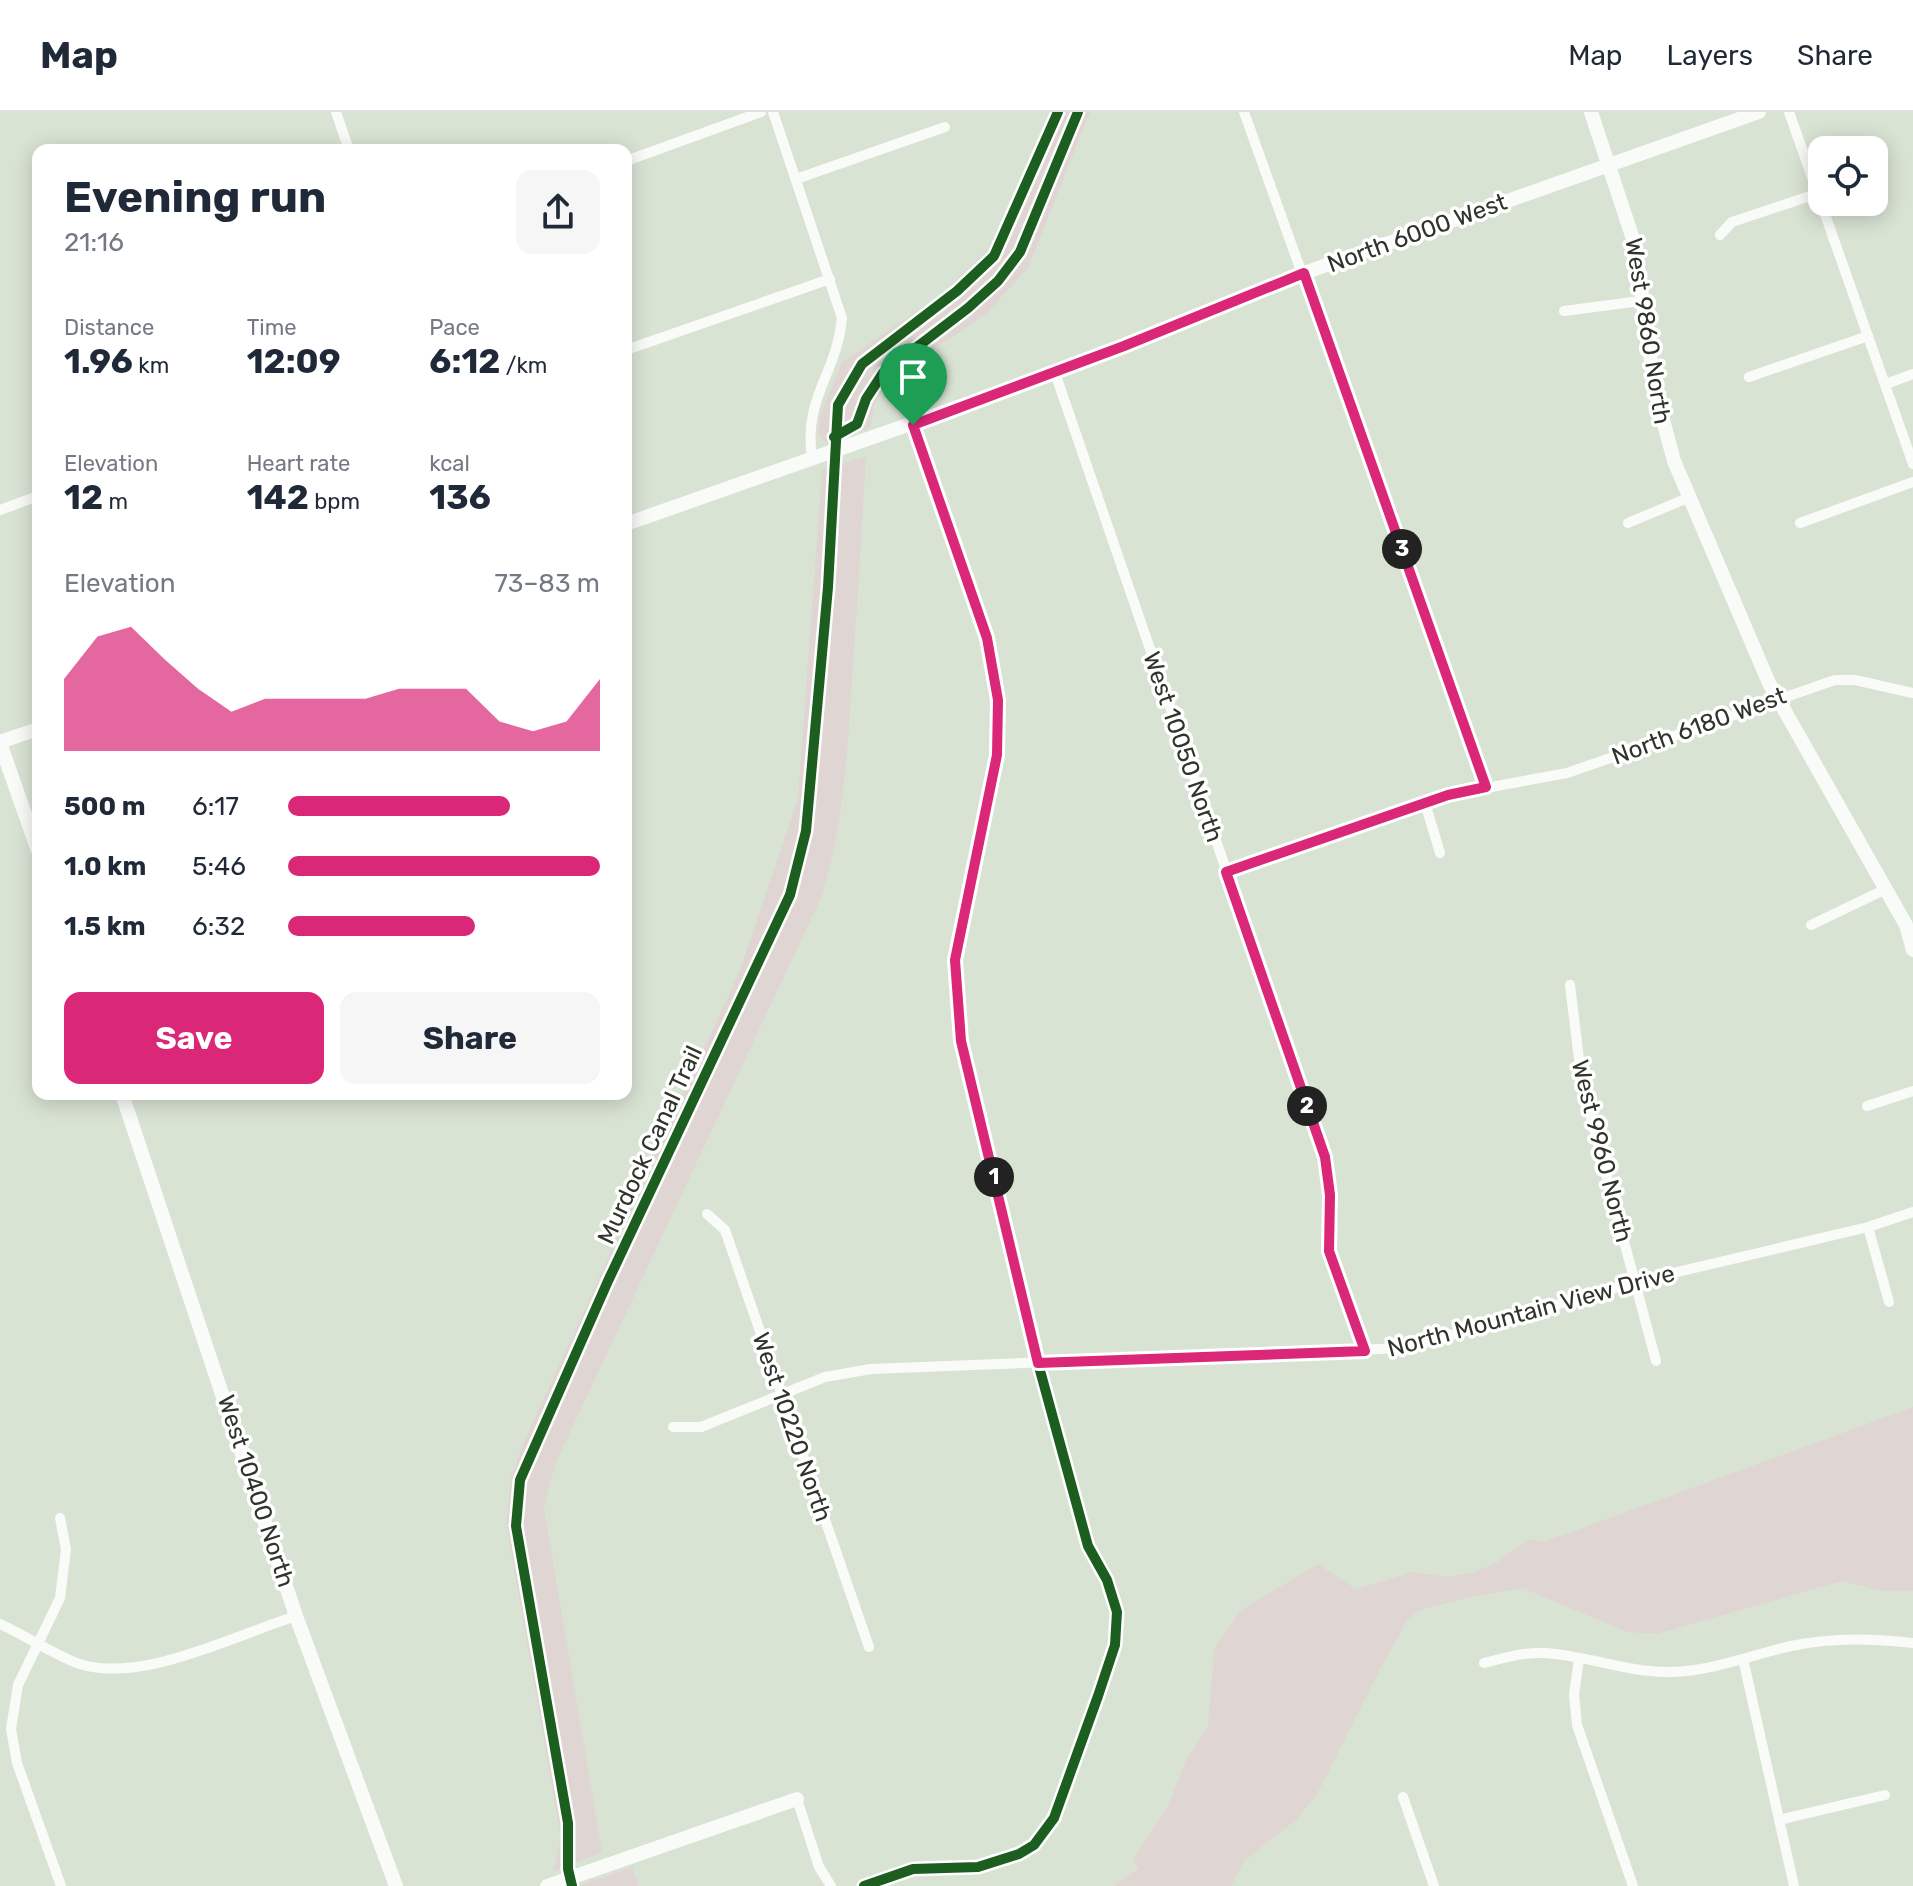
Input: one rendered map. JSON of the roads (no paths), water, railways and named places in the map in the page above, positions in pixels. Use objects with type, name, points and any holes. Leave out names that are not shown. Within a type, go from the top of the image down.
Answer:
[{"type":"street","points":[[336,112],[347,144]]},
{"type":"street","points":[[632,159],[761,112]]},
{"type":"street","points":[[773,112],[842,318],[840,344],[812,409],[809,438],[812,458]]},
{"type":"street","points":[[1244,112],[1486,787]]},
{"type":"street","name":"West 9860 North","points":[[1591,112],[1635,245],[1640,301],[1662,426],[1748,638],[1778,698]]},
{"type":"street","name":"North 6000 West","points":[[632,522],[913,425],[1055,373],[1304,273],[1759,112]]},
{"type":"street","points":[[1789,112],[1808,170]]},
{"type":"street","points":[[796,179],[945,127]]},
{"type":"street","points":[[1720,235],[1732,222],[1808,197]]},
{"type":"street","points":[[1824,216],[1913,464]]},
{"type":"street","points":[[632,348],[830,279]]},
{"type":"street","points":[[1564,311],[1640,301]]},
{"type":"street","points":[[1749,377],[1868,336]]},
{"type":"street","name":"West 10050 North","points":[[1055,373],[1325,1157],[1330,1195],[1329,1251],[1365,1351]]},
{"type":"street","points":[[1886,384],[1913,374]]},
{"type":"street","points":[[864,1886],[913,1869],[978,1867],[1019,1854],[1034,1845],[1054,1818],[1098,1696],[1115,1645],[1117,1612],[1107,1580],[1088,1546],[1038,1363],[961,1041],[955,960],[997,755],[998,700],[987,638],[913,425]]},
{"type":"street","points":[[1800,523],[1913,482]]},
{"type":"street","points":[[1628,523],[1690,497]]},
{"type":"street","points":[[0,510],[32,498]]},
{"type":"street","name":"North 6180 West","points":[[1226,872],[1425,803],[1486,787],[1567,773],[1835,680],[1855,680],[1913,693]]},
{"type":"street","points":[[1778,698],[1906,925],[1913,950]]},
{"type":"street","points":[[32,731],[0,743],[32,834]]},
{"type":"street","points":[[1425,803],[1440,853]]},
{"type":"street","points":[[1811,925],[1886,889]]},
{"type":"street","name":"West 9960 North","points":[[1570,985],[1582,1084],[1656,1361]]},
{"type":"street","points":[[1867,1106],[1913,1091]]},
{"type":"street","name":"West 10400 North","points":[[124,1100],[296,1616],[396,1886]]},
{"type":"street","name":"North Mountain View Drive","points":[[673,1427],[701,1427],[825,1377],[871,1369],[1407,1348],[1635,1282],[1868,1227],[1913,1212]]},
{"type":"street","name":"West 10220 North","points":[[707,1214],[725,1230],[869,1647]]},
{"type":"street","points":[[1868,1227],[1889,1302]]},
{"type":"street","points":[[60,1518],[66,1549],[60,1598],[18,1685],[11,1729],[17,1763],[61,1886]]},
{"type":"street","points":[[0,1624],[82,1665],[125,1669],[153,1664],[296,1616]]},
{"type":"street","points":[[1484,1663],[1535,1653],[1655,1672],[1709,1668],[1825,1640],[1868,1639],[1913,1643]]},
{"type":"street","points":[[1579,1659],[1574,1695],[1577,1725],[1633,1886]]},
{"type":"street","points":[[1743,1659],[1794,1886]]},
{"type":"street","points":[[1779,1820],[1885,1795]]},
{"type":"street","points":[[1403,1797],[1434,1886]]},
{"type":"street","points":[[547,1886],[797,1799],[819,1867],[831,1886]]}]
